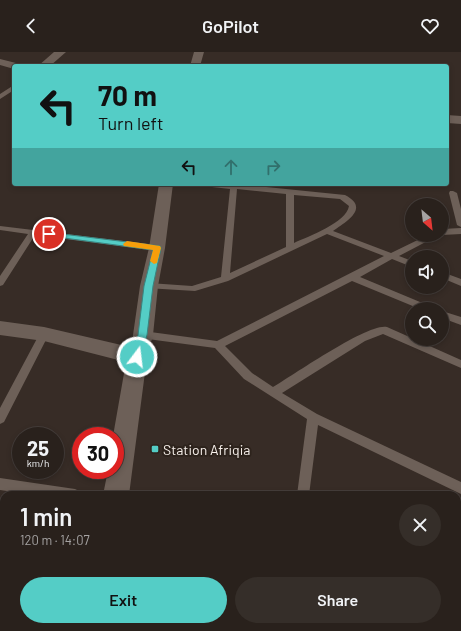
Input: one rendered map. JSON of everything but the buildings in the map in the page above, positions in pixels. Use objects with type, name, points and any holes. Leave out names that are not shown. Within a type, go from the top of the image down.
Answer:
[{"type":"street","points":[[46,64],[61,52]]},
{"type":"street","points":[[196,64],[199,52]]},
{"type":"street","points":[[0,62],[12,65]]},
{"type":"street","points":[[449,119],[461,120]]},
{"type":"street","points":[[117,491],[137,357],[143,335],[148,286],[157,248],[166,186]]},
{"type":"street","points":[[0,328],[44,334],[137,357]]},
{"type":"lane","points":[[0,97],[12,88]]},
{"type":"lane","points":[[226,279],[228,235],[234,186]]},
{"type":"lane","points":[[148,286],[192,289],[226,279],[327,231],[347,218],[352,211],[353,206],[348,200],[342,197],[290,193],[241,186]]},
{"type":"lane","points":[[453,192],[461,225]]},
{"type":"lane","points":[[290,193],[290,248]]},
{"type":"lane","points":[[0,228],[157,248]]},
{"type":"lane","points":[[449,231],[461,230]]},
{"type":"lane","points":[[327,231],[362,243],[405,261]]},
{"type":"lane","points":[[0,283],[33,232]]},
{"type":"lane","points":[[143,335],[218,345],[420,242]]},
{"type":"lane","points":[[352,278],[412,302]]},
{"type":"lane","points":[[449,278],[461,283]]},
{"type":"lane","points":[[449,317],[461,321]]},
{"type":"lane","points":[[273,393],[362,338],[377,331],[384,330],[461,364]]},
{"type":"lane","points":[[0,419],[44,334]]},
{"type":"lane","points":[[218,345],[248,376],[313,418],[461,488]]},
{"type":"lane","points":[[304,491],[313,418]]},
{"type":"lane","points":[[0,484],[48,491]]},
{"type":"slow traffic","points":[[127,244],[157,248],[154,261]]},
{"type":"place","name":"Station Afriqia","points":[[155,449]]},
{"type":"route","points":[[49,234],[157,248],[148,286],[143,335],[137,357]]}]
